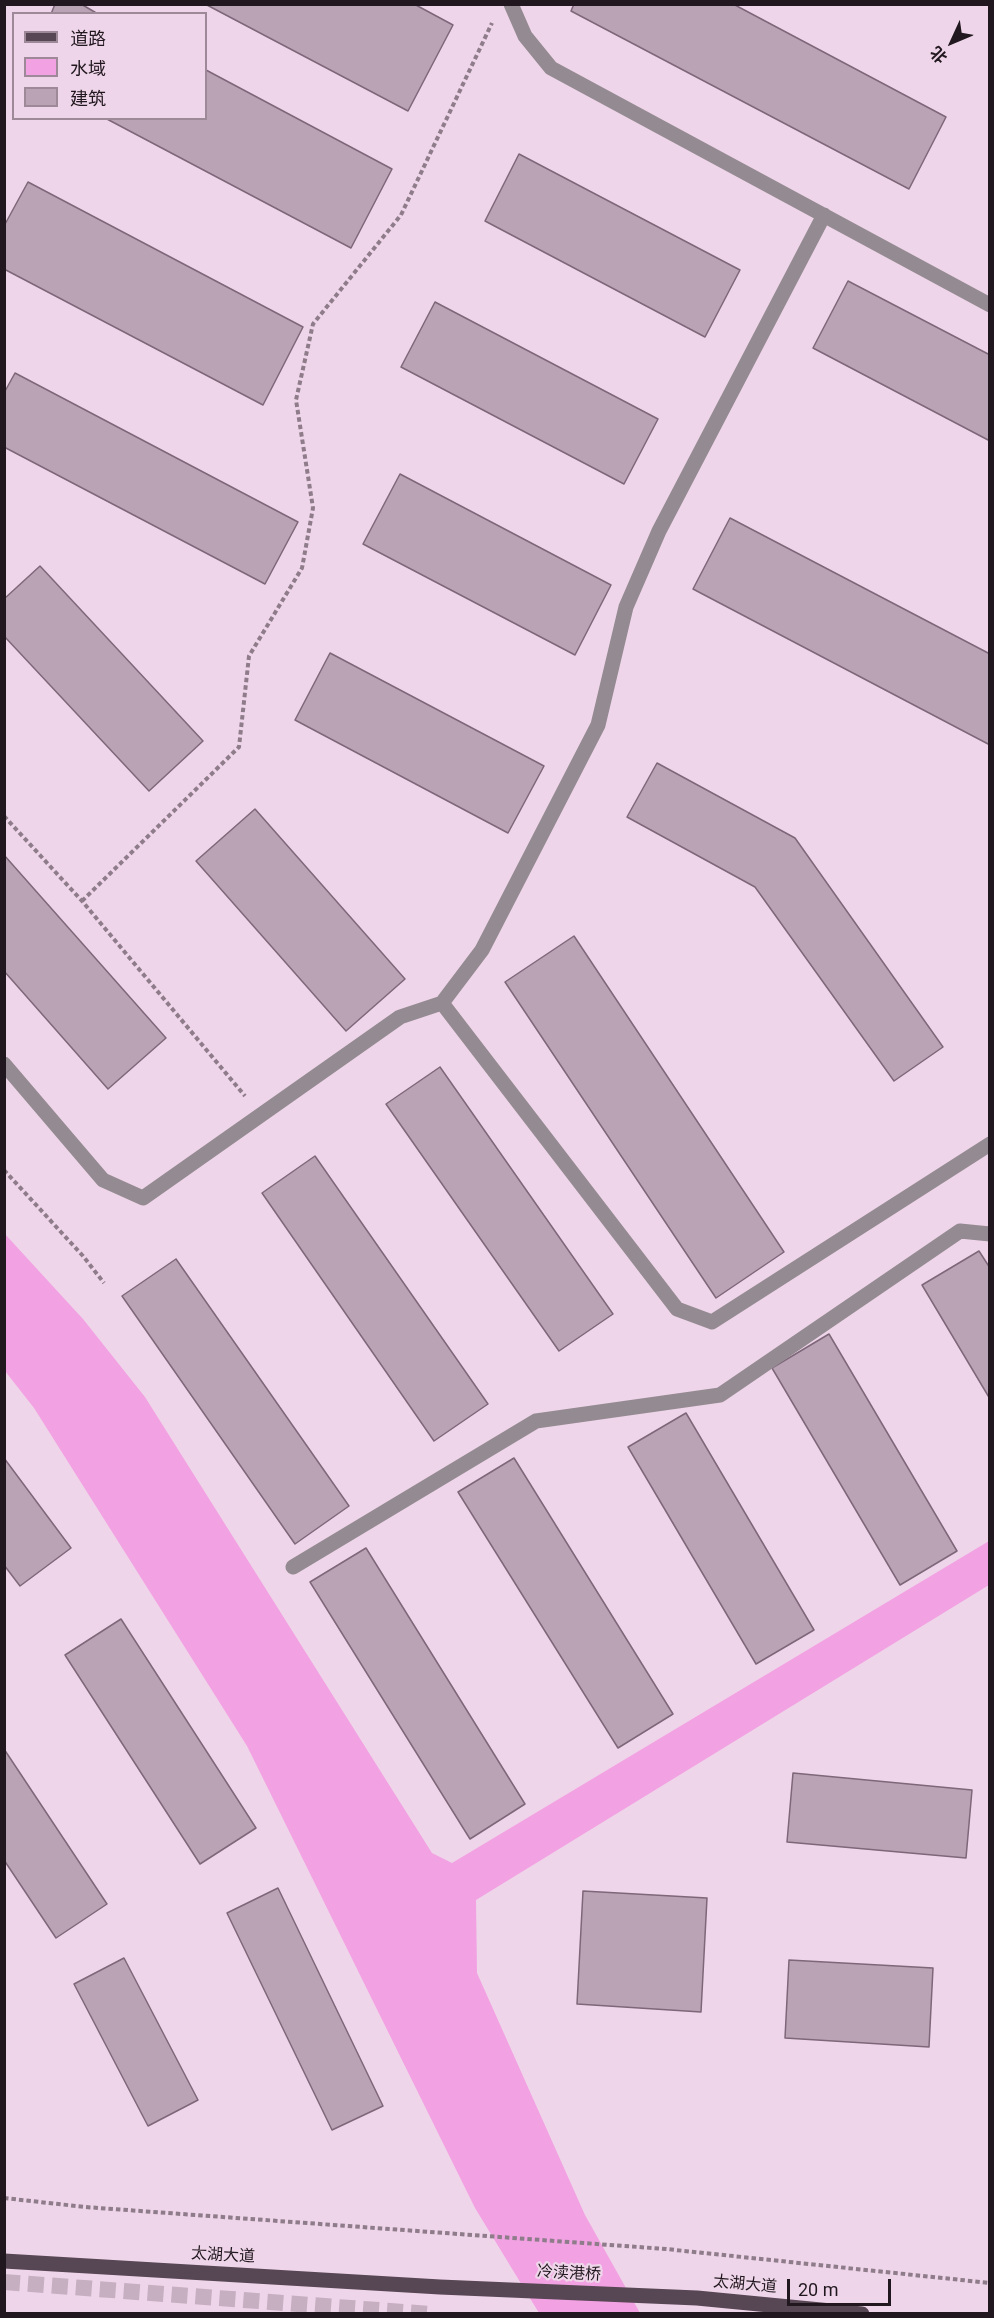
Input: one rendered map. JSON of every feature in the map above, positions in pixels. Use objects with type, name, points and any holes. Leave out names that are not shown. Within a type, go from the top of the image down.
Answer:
[{"type":"main road","name":"太湖大道","points":[[4,2260],[440,2287]]},
{"type":"main road","name":"冷渎港桥","points":[[440,2287],[697,2298]]},
{"type":"main road","name":"太湖大道","points":[[697,2298],[862,2313]]},
{"type":"lane","points":[[512,4],[525,36],[551,68],[990,305]]},
{"type":"lane","points":[[4,1064],[103,1180],[143,1198],[400,1017],[442,1003],[482,950],[598,726],[626,608],[659,531],[824,215]]},
{"type":"lane","points":[[442,1003],[677,1309],[712,1322],[990,1144]]},
{"type":"lane","points":[[293,1567],[536,1421],[720,1395],[960,1231],[990,1234]]},
{"type":"path","points":[[82,901],[239,747],[249,656],[302,568],[313,508],[296,400],[313,324],[401,214],[493,21]]},
{"type":"path","points":[[4,816],[82,901],[261,1115]]},
{"type":"path","points":[[4,1170],[83,1256],[104,1283]]},
{"type":"path","points":[[4,2198],[85,2207],[666,2249],[990,2283]]},
{"type":"water","points":[[4,1233],[83,1319],[145,1397],[432,1853],[452,1863],[989,1541],[989,1585],[476,1900],[477,1973],[585,2215],[640,2313],[539,2313],[475,2208],[247,1746],[34,1408],[5,1371]]},
{"type":"building","points":[[55,4],[81,4],[95,12],[52,12]]},
{"type":"building","points":[[205,4],[414,4],[453,25],[408,111]]},
{"type":"building","points":[[574,4],[733,4],[946,117],[909,189],[571,11]]},
{"type":"building","points":[[207,71],[392,169],[351,248],[109,120],[207,120]]},
{"type":"building","points":[[519,154],[740,270],[705,337],[485,221]]},
{"type":"building","points":[[28,182],[303,327],[263,405],[4,269],[4,226]]},
{"type":"building","points":[[848,281],[990,355],[990,441],[813,348]]},
{"type":"building","points":[[435,302],[658,419],[624,484],[401,367]]},
{"type":"building","points":[[15,373],[298,522],[265,584],[4,447],[4,393]]},
{"type":"building","points":[[400,474],[611,585],[575,655],[363,544]]},
{"type":"building","points":[[730,518],[990,654],[990,745],[693,589]]},
{"type":"building","points":[[40,566],[203,741],[149,791],[4,636],[4,599]]},
{"type":"building","points":[[330,653],[544,766],[508,833],[295,720]]},
{"type":"building","points":[[657,763],[795,838],[943,1047],[894,1081],[755,887],[627,817]]},
{"type":"building","points":[[255,809],[405,979],[346,1031],[196,861]]},
{"type":"building","points":[[4,855],[166,1038],[108,1089],[4,971]]},
{"type":"building","points":[[574,936],[784,1252],[716,1298],[505,982]]},
{"type":"building","points":[[440,1067],[613,1314],[559,1351],[386,1104]]},
{"type":"building","points":[[315,1156],[488,1404],[434,1441],[262,1193]]},
{"type":"building","points":[[979,1251],[990,1268],[990,1399],[922,1285]]},
{"type":"building","points":[[176,1259],[349,1506],[295,1544],[122,1296]]},
{"type":"building","points":[[829,1334],[957,1551],[900,1585],[772,1368]]},
{"type":"building","points":[[686,1413],[814,1630],[756,1664],[628,1447]]},
{"type":"building","points":[[4,1458],[71,1548],[20,1586],[4,1565]]},
{"type":"building","points":[[514,1458],[673,1714],[618,1748],[458,1492]]},
{"type":"building","points":[[366,1548],[525,1804],[470,1839],[310,1582]]},
{"type":"building","points":[[121,1619],[256,1828],[200,1864],[65,1655]]},
{"type":"building","points":[[4,1749],[107,1904],[56,1938],[4,1860]]},
{"type":"building","points":[[793,1773],[972,1790],[966,1858],[787,1842]]},
{"type":"building","points":[[278,1888],[383,2106],[332,2130],[227,1913]]},
{"type":"building","points":[[583,1891],[707,1898],[701,2012],[577,2004]]},
{"type":"building","points":[[124,1958],[198,2100],[148,2126],[74,1984]]},
{"type":"building","points":[[789,1960],[933,1968],[929,2047],[785,2038]]},
{"type":"tunnel","points":[[4,2282],[431,2314]]}]
